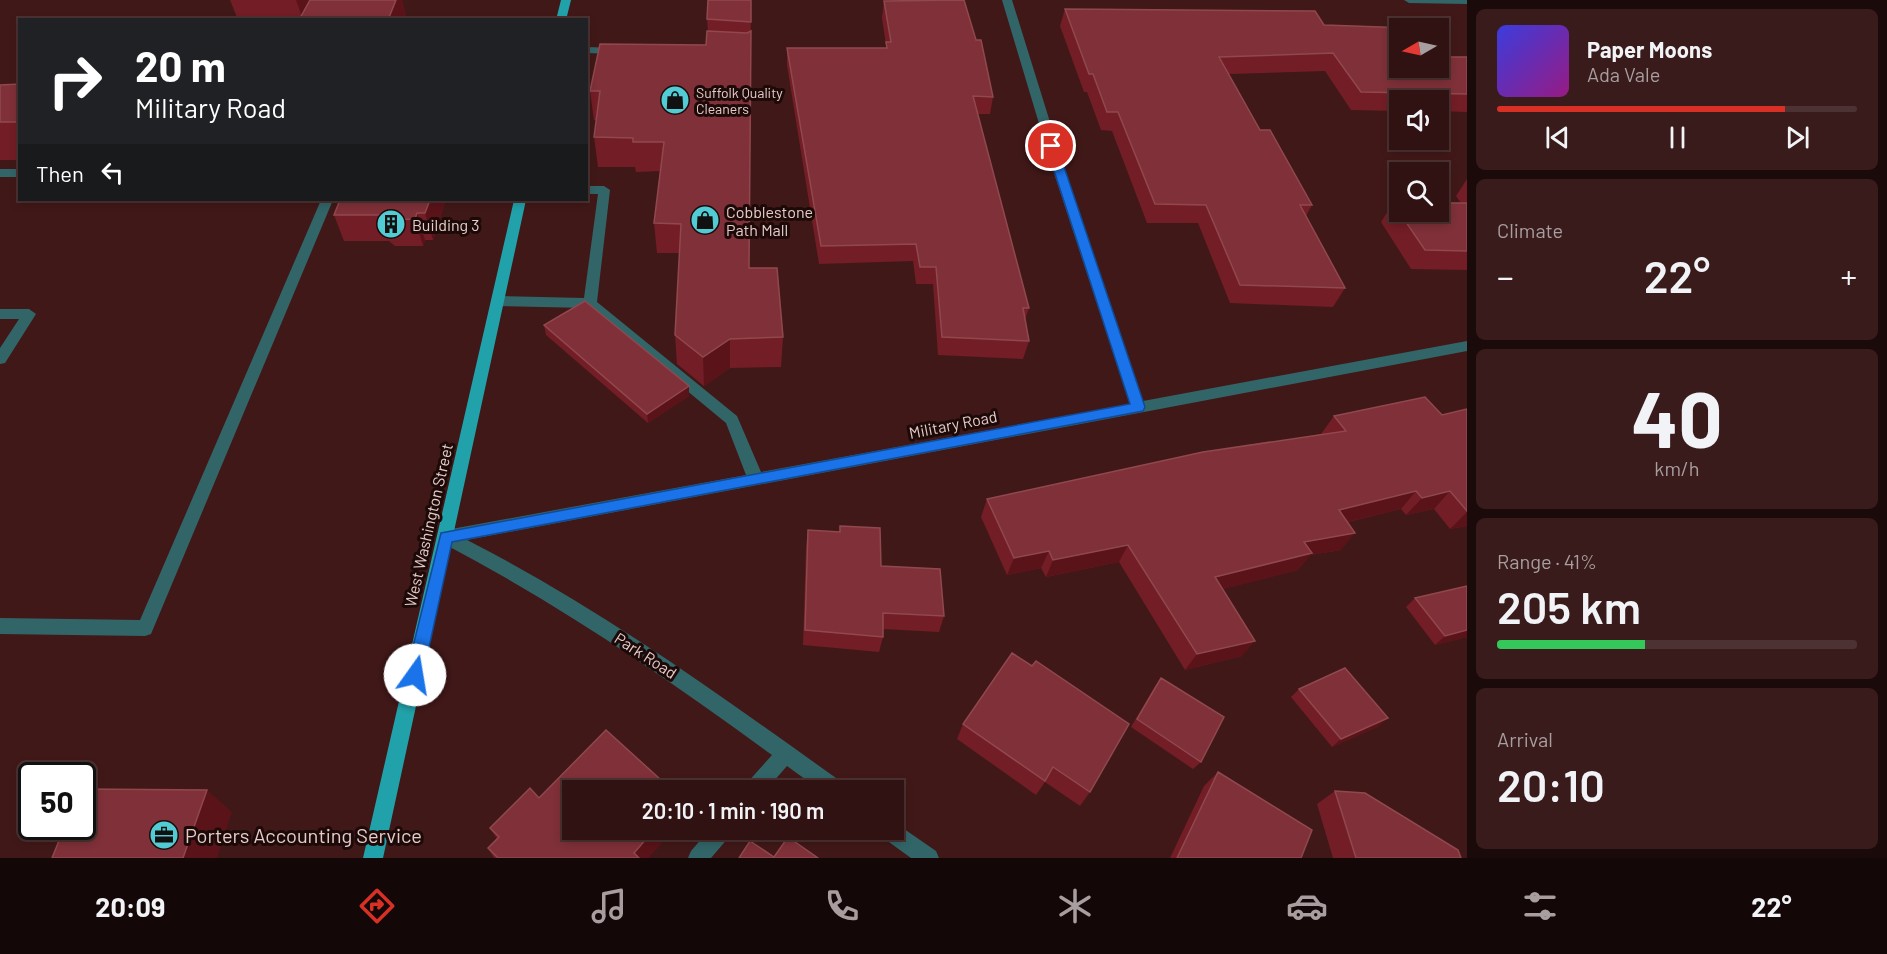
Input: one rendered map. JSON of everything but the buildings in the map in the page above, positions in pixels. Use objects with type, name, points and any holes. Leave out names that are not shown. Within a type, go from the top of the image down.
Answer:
[{"type":"main road","points":[[562,18],[566,0]]},
{"type":"main road","name":"West Washington Street","points":[[373,858],[520,201]]},
{"type":"street","points":[[1007,0],[1058,167],[1138,407]]},
{"type":"street","points":[[1409,0],[1467,1]]},
{"type":"street","points":[[588,50],[632,52]]},
{"type":"street","points":[[0,173],[18,173]]},
{"type":"street","points":[[588,190],[604,190],[590,303]]},
{"type":"street","points":[[0,626],[145,628],[327,201]]},
{"type":"street","points":[[498,301],[590,303],[732,420],[756,480]]},
{"type":"street","points":[[0,314],[30,314],[0,359]]},
{"type":"street","name":"Military Road","points":[[446,537],[1467,346]]},
{"type":"street","name":"Park Road","points":[[446,537],[507,567],[663,664],[822,780]]},
{"type":"street","points":[[763,780],[785,754]]},
{"type":"street","points":[[698,858],[713,840]]},
{"type":"street","points":[[903,840],[929,858]]},
{"type":"place","name":"Suffolk Quality Cleaners","points":[[675,100]]},
{"type":"place","name":"Cobblestone Path Mall","points":[[705,220]]},
{"type":"place","name":"Building 3","points":[[391,224]]},
{"type":"place","name":"Porters Accounting Service","points":[[164,835]]},
{"type":"route","points":[[415,675],[446,537],[696,492],[1138,407],[1051,146]]}]
